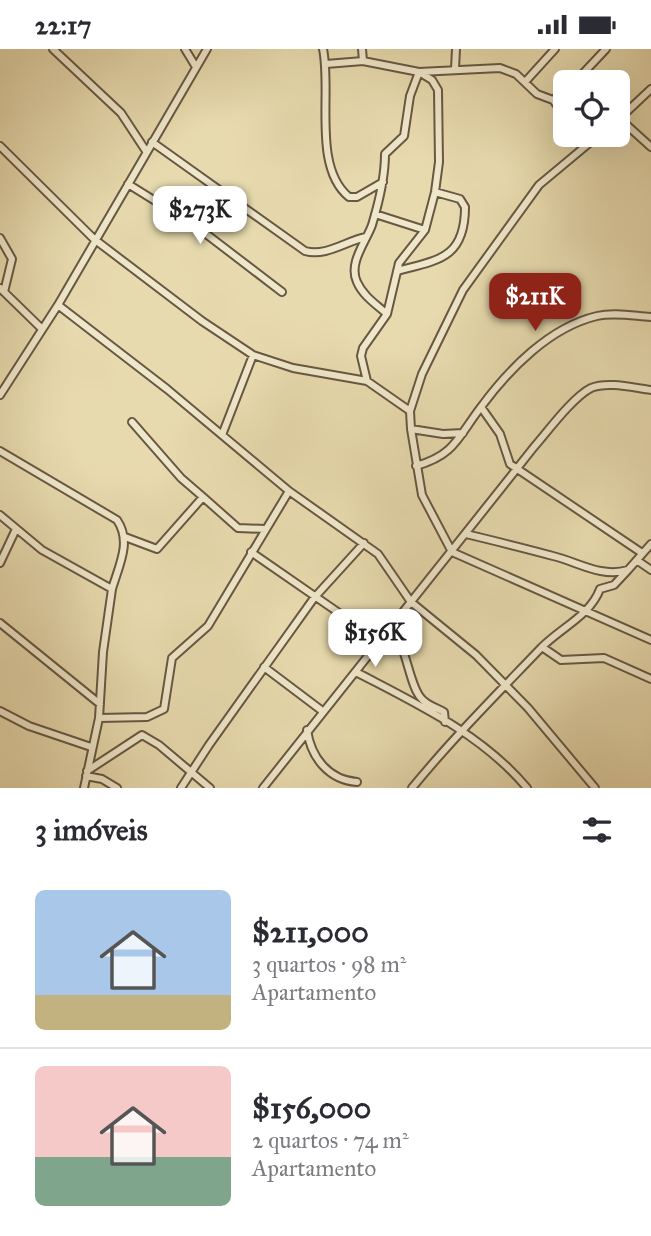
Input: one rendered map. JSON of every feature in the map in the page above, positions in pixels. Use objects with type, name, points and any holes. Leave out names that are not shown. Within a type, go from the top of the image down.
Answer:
[{"type":"street","points":[[53,49],[121,113],[146,151]]},
{"type":"street","points":[[185,49],[197,67]]},
{"type":"street","points":[[0,395],[58,305],[207,49]]},
{"type":"street","points":[[323,49],[326,64],[326,147],[342,192],[349,197],[357,197],[383,182]]},
{"type":"street","points":[[362,49],[363,61]]},
{"type":"street","points":[[455,69],[456,49]]},
{"type":"street","points":[[525,82],[555,49]]},
{"type":"street","points":[[587,70],[607,49]]},
{"type":"street","points":[[326,64],[363,61],[419,72],[500,68],[516,74],[537,94],[553,100]]},
{"type":"street","points":[[387,314],[369,299],[356,282],[355,272],[383,182],[384,154],[404,136],[410,96],[419,72]]},
{"type":"street","points":[[367,381],[361,356],[363,348],[387,314],[397,271],[425,230],[435,192],[439,162],[438,90],[432,80],[419,72]]},
{"type":"street","points":[[630,109],[651,89]]},
{"type":"street","points":[[630,129],[651,147]]},
{"type":"street","points":[[152,142],[309,253],[335,249],[351,240],[366,237]]},
{"type":"street","points":[[0,146],[94,239],[202,321],[253,355],[293,368],[367,381],[410,411]]},
{"type":"street","points":[[585,147],[539,185],[463,290],[422,374],[410,411],[411,429],[422,495],[452,552],[651,640]]},
{"type":"street","points":[[128,184],[197,227],[282,292]]},
{"type":"street","points":[[371,189],[379,193]]},
{"type":"street","points":[[397,271],[447,257],[461,239],[465,207],[460,199],[435,192]]},
{"type":"street","points":[[375,214],[425,230]]},
{"type":"street","points":[[0,238],[12,259],[2,290],[41,328]]},
{"type":"street","points":[[58,305],[289,491],[378,554],[411,602],[476,655],[595,788]]},
{"type":"street","points":[[416,466],[438,460],[451,450],[481,407],[510,373],[557,332],[598,316],[651,317]]},
{"type":"street","points":[[222,435],[253,355]]},
{"type":"street","points":[[263,788],[321,710],[356,672],[534,447],[591,388],[607,385],[651,390]]},
{"type":"street","points":[[481,407],[499,434],[510,464],[642,553]]},
{"type":"street","points":[[132,422],[181,478],[232,525],[246,529],[265,529]]},
{"type":"street","points":[[411,429],[443,434],[463,433]]},
{"type":"street","points":[[0,451],[117,520],[125,537],[112,589],[103,652],[99,718],[90,747],[84,788]]},
{"type":"street","points":[[99,718],[147,717],[164,709],[172,659],[208,626],[289,491]]},
{"type":"street","points":[[125,537],[157,549],[203,497]]},
{"type":"street","points":[[0,515],[42,550],[112,589]]},
{"type":"street","points":[[0,563],[16,529]]},
{"type":"street","points":[[466,534],[562,558],[591,569],[614,572],[628,570]]},
{"type":"street","points":[[181,788],[314,599],[364,543]]},
{"type":"street","points":[[412,788],[542,647],[568,623],[587,612],[600,589],[614,585],[651,544]]},
{"type":"street","points":[[251,552],[314,599],[360,624],[391,627],[401,641],[417,692],[428,704],[444,712],[446,722]]},
{"type":"street","points":[[638,561],[651,570]]},
{"type":"street","points":[[0,623],[100,704]]},
{"type":"street","points":[[542,647],[561,660],[604,658],[651,679]]},
{"type":"street","points":[[264,667],[321,710]]},
{"type":"street","points":[[356,672],[463,732],[503,760],[527,788]]},
{"type":"street","points":[[0,711],[29,726],[90,747]]},
{"type":"street","points":[[307,730],[312,748],[327,770],[342,781],[357,782]]},
{"type":"street","points":[[87,773],[142,735],[159,745],[210,788]]},
{"type":"street","points":[[87,773],[117,788]]}]
